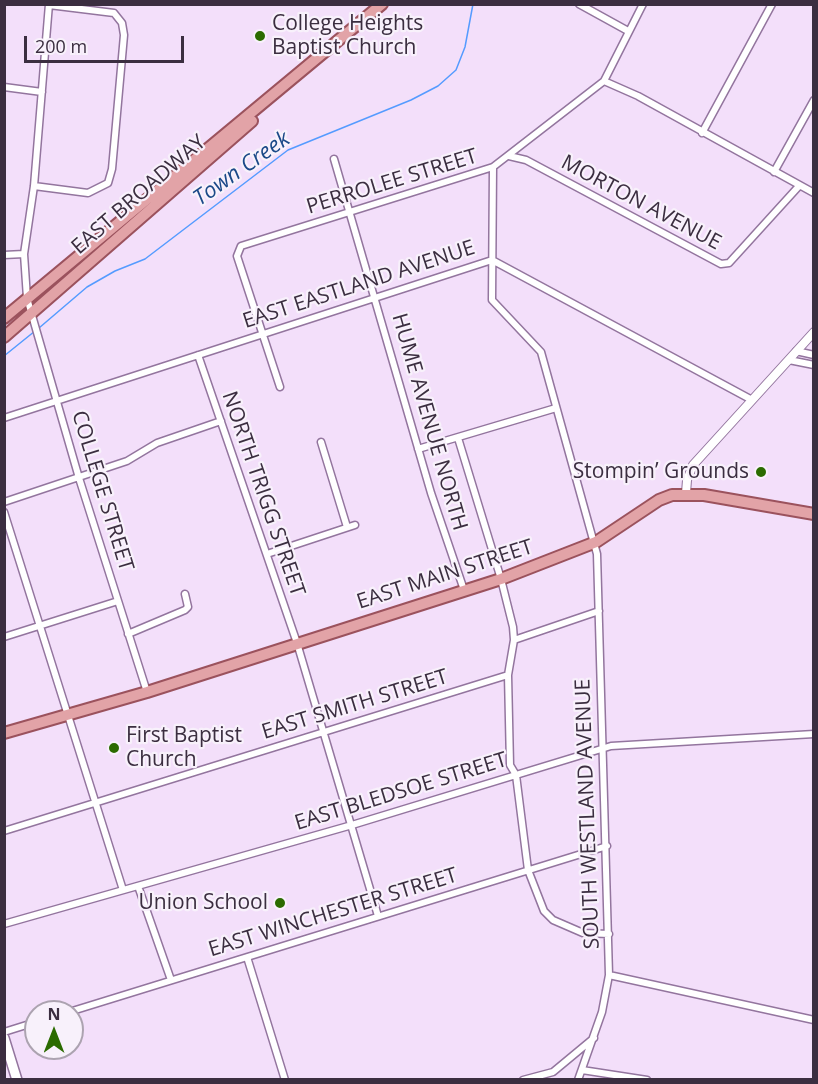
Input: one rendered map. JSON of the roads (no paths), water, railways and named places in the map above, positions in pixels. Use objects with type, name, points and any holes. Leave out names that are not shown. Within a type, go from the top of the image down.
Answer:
[{"type":"main road","name":"EAST BROADWAY","points":[[4,337],[34,318],[295,79],[382,4]]},
{"type":"main road","name":"EAST BROADWAY","points":[[4,318],[284,90]]},
{"type":"main road","points":[[686,493],[813,514]]},
{"type":"main road","name":"EAST MAIN STREET","points":[[4,734],[147,692],[464,590],[500,573],[596,542],[659,500],[686,493]]},
{"type":"main road","points":[[4,1038],[17,1080]]},
{"type":"street","points":[[579,4],[628,31]]},
{"type":"street","points":[[643,4],[604,81],[638,96],[813,193]]},
{"type":"street","points":[[702,133],[772,4]]},
{"type":"street","points":[[34,186],[88,193],[108,183],[112,169],[123,47],[124,29],[119,17],[114,13],[49,5]]},
{"type":"street","name":"COLLEGE STREET","points":[[49,5],[34,186],[24,254],[27,298],[79,478],[147,692]]},
{"type":"street","name":"PERROLEE STREET","points":[[261,333],[238,251],[241,246],[493,167],[604,81]]},
{"type":"street","points":[[4,87],[42,92]]},
{"type":"street","points":[[774,172],[813,100]]},
{"type":"street","name":"MORTON AVENUE","points":[[509,156],[526,160],[721,264],[729,263],[799,186]]},
{"type":"street","name":"HUME AVENUE NORTH","points":[[334,159],[376,296],[418,449],[464,590]]},
{"type":"street","name":"SOUTH WESTLAND AVENUE","points":[[493,167],[492,300],[541,352],[596,542],[607,846],[609,975],[595,1038],[578,1080]]},
{"type":"street","points":[[4,255],[24,254]]},
{"type":"street","name":"EAST EASTLAND AVENUE","points":[[4,418],[492,260],[752,400]]},
{"type":"street","points":[[686,493],[687,480],[693,465],[813,332]]},
{"type":"street","points":[[261,333],[280,387]]},
{"type":"street","points":[[796,351],[813,355]]},
{"type":"street","name":"NORTH TRIGG STREET","points":[[198,355],[297,643],[378,916]]},
{"type":"street","points":[[789,360],[813,365]]},
{"type":"street","points":[[418,449],[556,408]]},
{"type":"street","points":[[4,502],[127,461],[157,443],[221,422]]},
{"type":"street","points":[[458,438],[500,573],[514,640],[508,675],[510,765],[516,775],[528,870],[544,911],[554,920],[584,933],[609,934]]},
{"type":"street","points":[[321,442],[347,527]]},
{"type":"street","points":[[4,512],[39,627],[70,715],[123,890]]},
{"type":"street","points":[[267,554],[355,525]]},
{"type":"street","points":[[4,548],[14,545]]},
{"type":"street","points":[[128,634],[185,610],[188,607],[185,594]]},
{"type":"street","points":[[4,637],[118,601]]},
{"type":"street","points":[[514,640],[599,611]]},
{"type":"street","name":"EAST SMITH STREET","points":[[4,831],[508,675]]},
{"type":"street","name":"EAST BLEDSOE STREET","points":[[4,924],[352,825],[603,748],[813,734]]},
{"type":"street","name":"EAST WINCHESTER STREET","points":[[84,1007],[607,846]]},
{"type":"street","points":[[138,886],[171,980]]},
{"type":"street","points":[[247,957],[285,1080]]},
{"type":"street","points":[[609,975],[813,1020]]},
{"type":"street","points":[[4,1032],[24,1026]]},
{"type":"street","points":[[523,1080],[553,1072],[595,1038]]},
{"type":"street","points":[[582,1070],[647,1080]]},
{"type":"waterway","name":"Town Creek","points":[[39,328],[87,287],[115,271],[145,259],[288,150],[411,100],[438,86],[456,70],[465,47],[473,4]]},
{"type":"waterway","name":"Town Creek","points":[[4,356],[35,331]]},
{"type":"place","name":"College Heights Baptist Church","points":[[260,36]]},
{"type":"place","name":"Stompin’ Grounds","points":[[761,472]]},
{"type":"place","name":"First Baptist Church","points":[[114,748]]},
{"type":"place","name":"Union School","points":[[280,903]]}]
